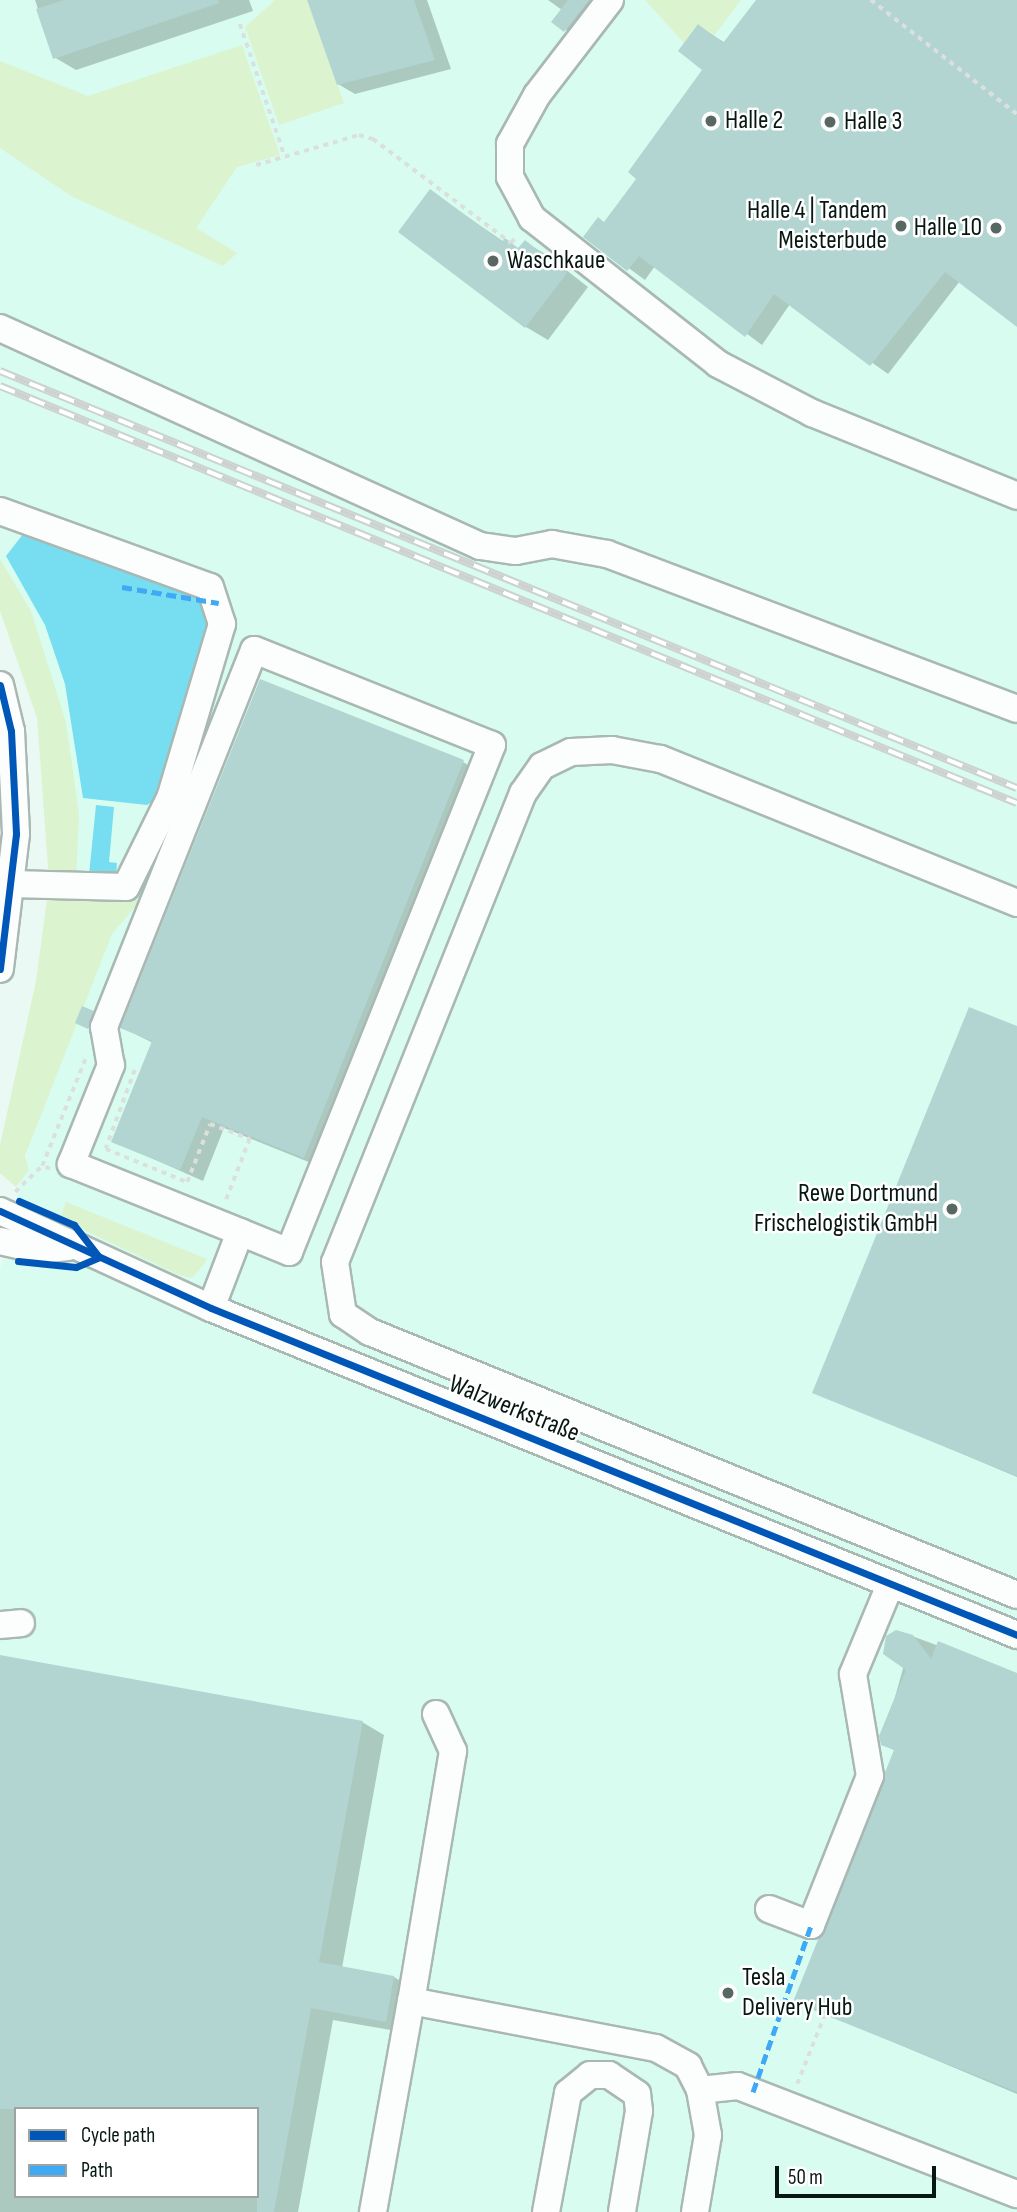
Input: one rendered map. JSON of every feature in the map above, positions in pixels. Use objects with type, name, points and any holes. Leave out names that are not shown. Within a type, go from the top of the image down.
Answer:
[{"type":"street","points":[[610,0],[537,95],[510,144],[510,177],[532,218],[718,364],[811,413],[1017,496]]},
{"type":"street","points":[[0,328],[480,546],[516,551],[552,544],[607,554],[1017,709]]},
{"type":"street","points":[[0,511],[210,587],[222,624],[170,797],[126,887],[11,884]]},
{"type":"street","points":[[254,650],[492,745],[289,1252],[71,1164],[110,1060],[104,1027],[254,650]]},
{"type":"street","points":[[0,685],[15,771],[11,884],[0,969]]},
{"type":"street","points":[[1017,903],[660,759],[584,751],[542,766],[523,793],[335,1262],[343,1314],[370,1332],[1017,1595]]},
{"type":"street","name":"Walzwerkstraße","points":[[0,1211],[48,1230],[68,1247],[211,1308],[1017,1635]]},
{"type":"street","points":[[211,1308],[228,1228]]},
{"type":"street","name":"Walzwerkstraße","points":[[0,1241],[40,1250],[68,1247]]},
{"type":"street","points":[[931,1601],[977,1579]]},
{"type":"street","points":[[769,1909],[811,1925],[870,1776],[853,1675],[890,1585]]},
{"type":"street","points":[[373,2212],[453,1751],[436,1714]]},
{"type":"street","points":[[411,2001],[656,2048],[688,2066],[700,2090],[708,2135],[695,2212]]},
{"type":"street","points":[[546,2212],[568,2094],[590,2075],[609,2074],[637,2094],[639,2111],[622,2212]]},
{"type":"street","points":[[700,2090],[738,2086],[1017,2194]]},
{"type":"path","points":[[870,0],[1017,114]]},
{"type":"path","points":[[240,24],[285,157]]},
{"type":"path","points":[[256,165],[359,135],[373,138],[511,243],[532,218]]},
{"type":"path","points":[[54,1170],[42,1166],[88,1052],[137,1071],[106,1149],[187,1182]]},
{"type":"path","points":[[177,1207],[210,1124],[250,1139],[228,1228]]},
{"type":"path","points":[[21,1185],[37,1164]]},
{"type":"path","points":[[796,2087],[825,2014]]},
{"type":"shaded area","points":[[0,0],[1017,0],[1017,2212],[0,2212],[0,1270],[73,953],[38,661],[0,592]]},
{"type":"shaded area","points":[[275,0],[307,0],[344,103],[279,125],[245,27]]},
{"type":"shaded area","points":[[645,0],[741,0],[714,36],[698,24],[684,43]]},
{"type":"shaded area","points":[[242,45],[280,155],[237,167],[196,228],[237,253],[223,266],[71,196],[0,148],[0,61],[88,96]]},
{"type":"shaded area","points":[[0,559],[31,611],[66,722],[79,814],[76,883],[49,881],[37,718],[0,611]]},
{"type":"shaded area","points":[[48,891],[141,900],[112,934],[25,1156],[29,1170],[16,1187],[0,1173],[0,1145],[36,981]]},
{"type":"shaded area","points":[[66,1202],[207,1259],[192,1278],[179,1275],[86,1231],[61,1215]]},
{"type":"water","points":[[27,529],[204,593],[215,622],[160,797],[147,805],[83,798],[65,684],[45,625],[6,556]]},
{"type":"water","points":[[96,805],[114,807],[109,862],[117,863],[116,877],[89,875]]},
{"type":"building","points":[[64,0],[218,0],[219,3],[53,59],[36,9]]},
{"type":"building","points":[[307,0],[414,0],[435,60],[337,85]]},
{"type":"building","points":[[568,0],[589,0],[564,32],[551,22]]},
{"type":"building","points":[[756,0],[1017,0],[1017,327],[945,272],[870,366],[774,294],[745,337],[639,256],[627,271],[583,237],[598,217],[604,222],[636,179],[628,172],[702,70],[678,51],[698,24],[723,43]]},
{"type":"building","name":"Waschkaue","points":[[430,189],[502,242],[505,238],[518,248],[525,240],[567,273],[525,328],[398,232]]},
{"type":"building","points":[[260,679],[464,760],[304,1158],[202,1117],[180,1170],[111,1142],[152,1041],[120,1028]]},
{"type":"building","points":[[82,1006],[94,1011],[88,1029],[75,1023]]},
{"type":"building","name":"Rewe Dortmund Frischelogistik GmbH","points":[[969,1007],[1017,1026],[1017,1476],[812,1393]]},
{"type":"building","points":[[896,1630],[913,1635],[931,1659],[938,1641],[1017,1673],[1017,2092],[793,2002],[894,1750],[881,1745],[879,1736],[906,1670],[883,1654],[886,1636]]},
{"type":"building","points":[[0,1655],[363,1721],[319,1962],[394,1976],[386,2022],[311,2008],[274,2212],[257,2212],[259,2107],[0,2109]]},
{"type":"railway","points":[[0,371],[1017,788]]},
{"type":"railway","points":[[0,386],[1017,803]]},
{"type":"marked path","points":[[122,587],[219,603]]},
{"type":"marked path","points":[[753,2092],[811,1925]]},
{"type":"cycle path","points":[[0,685],[11,731],[16,834],[0,969]]},
{"type":"cycle path","points":[[18,1261],[76,1267],[99,1257],[74,1225],[19,1201]]},
{"type":"cycle path","points":[[0,1211],[211,1308],[1017,1635]]},
{"type":"place","name":"Halle 2","points":[[711,121]]},
{"type":"place","name":"Halle 3","points":[[830,122]]},
{"type":"place","name":"Halle 4 | Tandem Meisterbude","points":[[901,226]]},
{"type":"place","name":"Halle 10","points":[[996,228]]},
{"type":"place","name":"Waschkaue","points":[[493,261]]},
{"type":"place","name":"Rewe Dortmund Frischelogistik GmbH","points":[[952,1209]]},
{"type":"place","name":"Tesla Delivery Hub","points":[[728,1993]]}]
